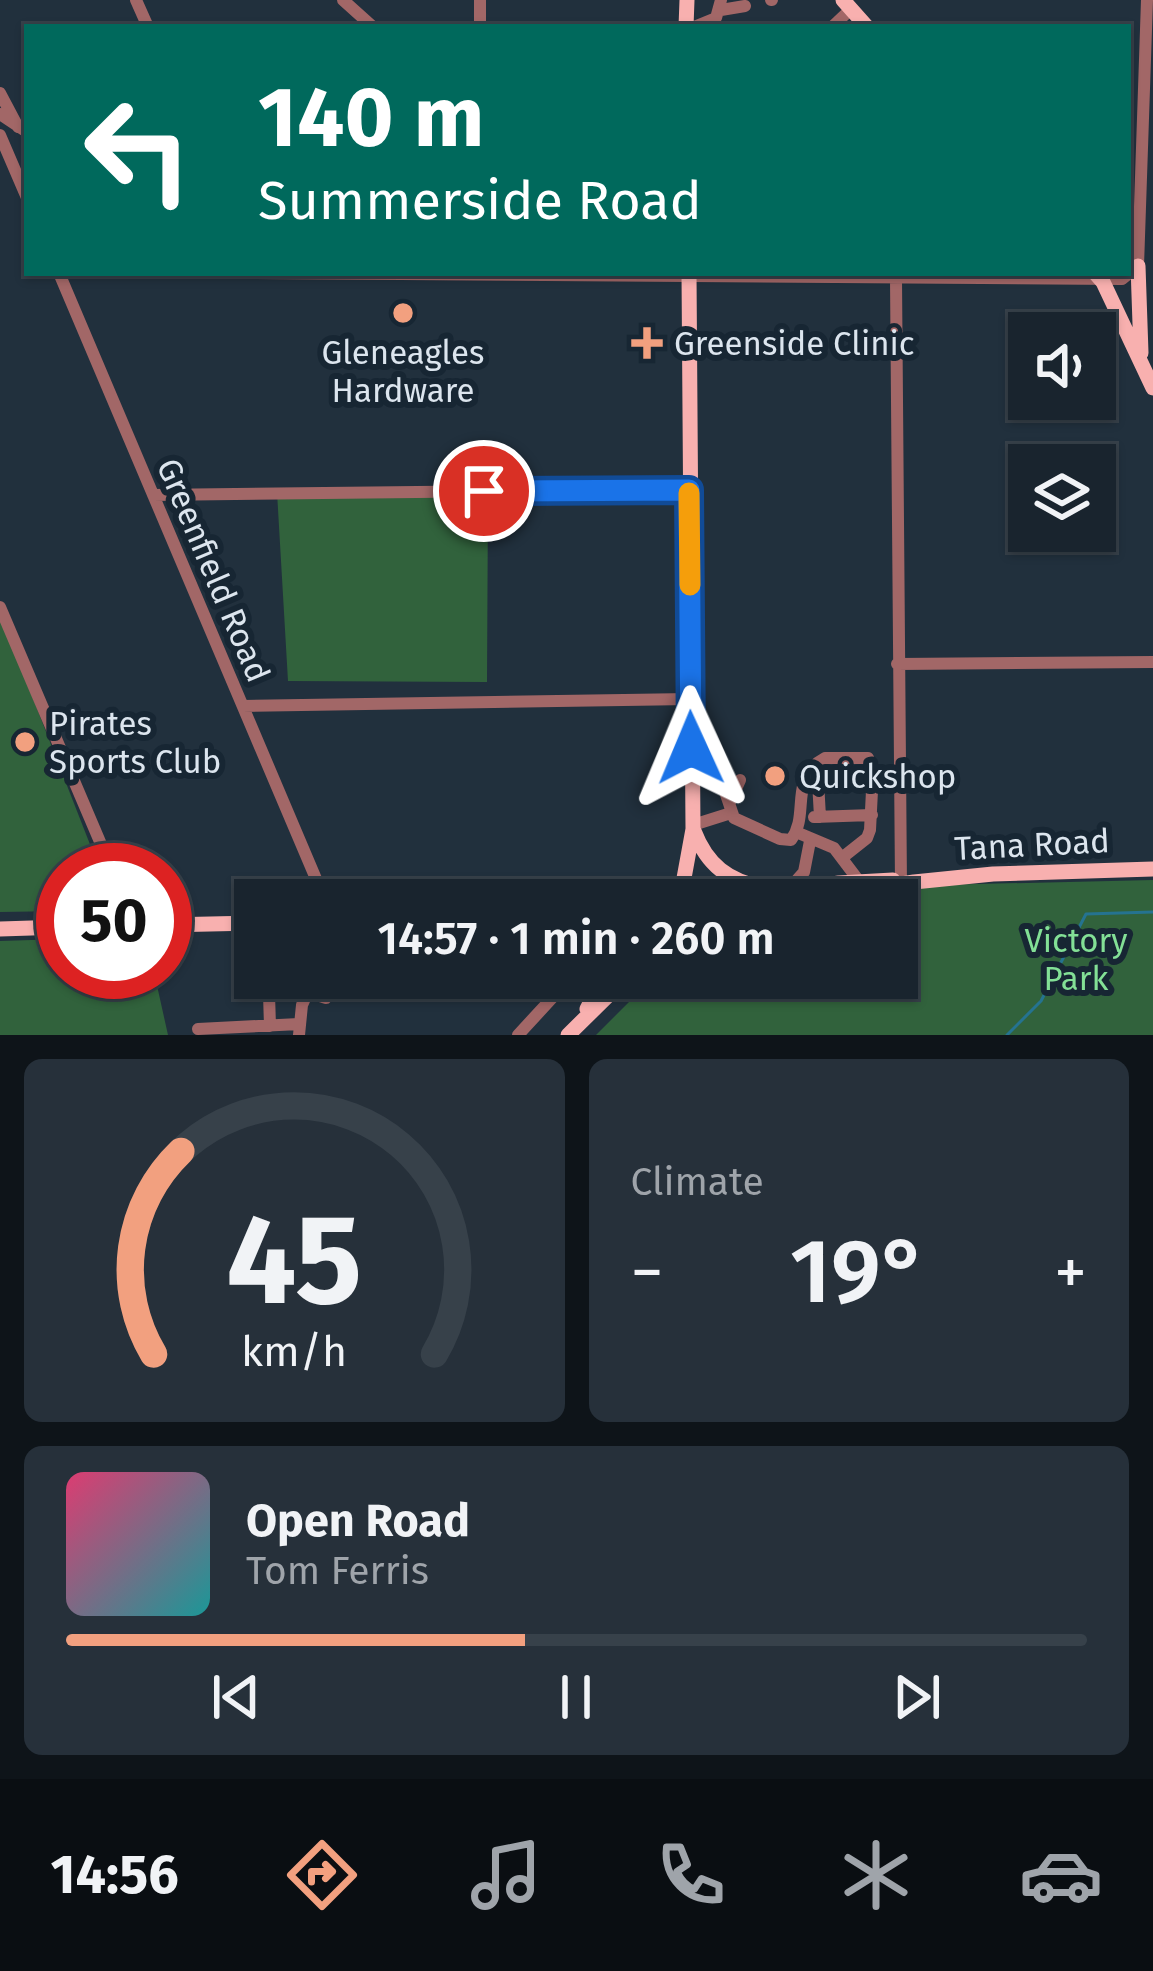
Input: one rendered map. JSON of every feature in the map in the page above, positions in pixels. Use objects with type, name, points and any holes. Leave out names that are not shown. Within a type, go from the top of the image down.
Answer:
[{"type":"main road","points":[[1138,266],[1141,358]]},
{"type":"main road","points":[[684,879],[693,827],[689,276]]},
{"type":"main road","points":[[1099,277],[1153,388]]},
{"type":"main road","points":[[693,827],[702,851],[721,872],[736,879]]},
{"type":"main road","name":"Tana Road","points":[[918,881],[1153,869]]},
{"type":"main road","points":[[192,924],[234,923]]},
{"type":"main road","points":[[0,928],[36,927]]},
{"type":"main road","points":[[574,1029],[591,999]]},
{"type":"main road","points":[[574,1029],[605,999]]},
{"type":"street","points":[[344,0],[370,24]]},
{"type":"street","points":[[1131,272],[1138,266],[1147,0]]},
{"type":"street","points":[[721,5],[745,6]]},
{"type":"street","points":[[0,93],[24,130]]},
{"type":"street","points":[[0,114],[24,130]]},
{"type":"street","points":[[8,153],[8,142],[24,130]]},
{"type":"street","points":[[0,135],[24,192]]},
{"type":"street","name":"Greenfield Road","points":[[59,276],[313,879]]},
{"type":"street","points":[[689,276],[1099,277]]},
{"type":"street","points":[[896,279],[897,664],[905,879]]},
{"type":"street","points":[[153,494],[689,490]]},
{"type":"street","points":[[0,607],[101,843]]},
{"type":"street","points":[[897,664],[1153,662]]},
{"type":"street","points":[[243,706],[690,699]]},
{"type":"street","points":[[691,748],[713,762],[731,807],[784,840],[791,840],[796,832],[804,782]]},
{"type":"street","points":[[820,817],[817,763],[857,756],[871,763],[872,815],[867,838],[844,857]]},
{"type":"street","points":[[693,827],[731,807],[740,780]]},
{"type":"street","points":[[801,817],[872,815]]},
{"type":"street","points":[[796,832],[831,846],[858,879]]},
{"type":"street","points":[[799,879],[810,841]]},
{"type":"street","points":[[269,999],[270,1026]]},
{"type":"street","points":[[198,1029],[270,1026],[299,1030],[306,999]]},
{"type":"street","points":[[518,1035],[552,999]]},
{"type":"green space","points":[[277,492],[488,495],[487,682],[288,681]]},
{"type":"green space","name":"Pirates Sports Club","points":[[0,614],[89,843],[36,843],[36,911],[0,912]]},
{"type":"green space","name":"Victory Park","points":[[1153,880],[1153,1035],[596,1035],[632,999],[918,999],[918,885]]},
{"type":"green space","points":[[36,940],[36,999],[160,999],[168,1035],[0,1035],[0,941]]},
{"type":"waterway","points":[[1007,1035],[1041,1001],[1086,914],[1153,912]]},
{"type":"slow traffic","points":[[689,493],[690,585]]},
{"type":"place","name":"Gleneagles Hardware","points":[[403,313]]},
{"type":"place","name":"Greenside Clinic","points":[[647,343]]},
{"type":"place","name":"Pirates Sports Club","points":[[25,742]]},
{"type":"place","name":"Quickshop","points":[[775,776]]},
{"type":"route","points":[[484,491],[689,490],[691,748]]}]
